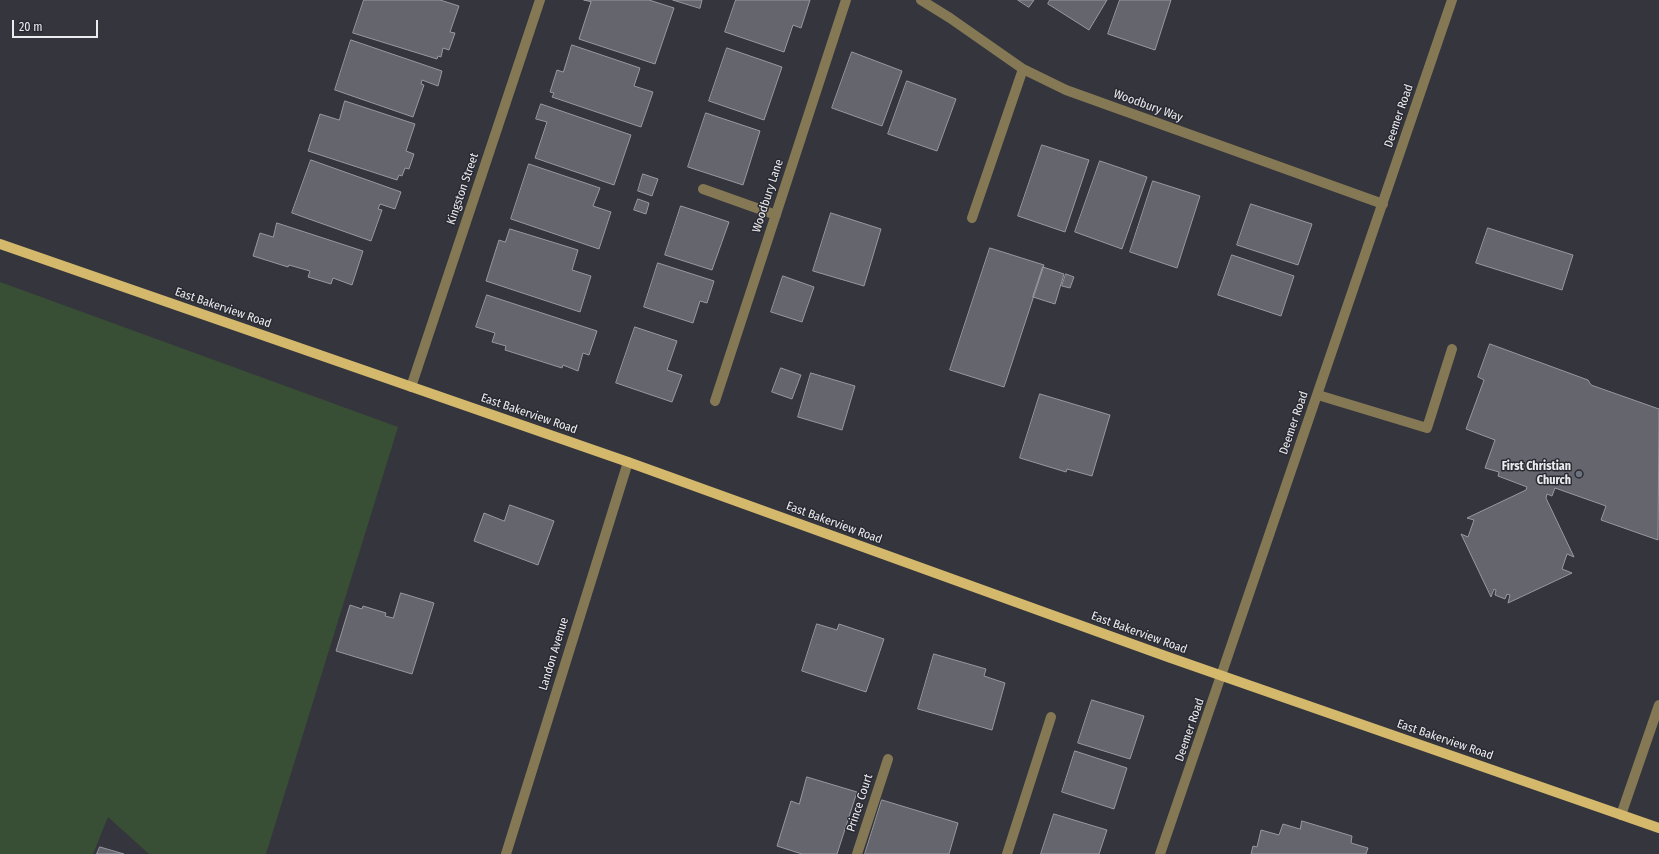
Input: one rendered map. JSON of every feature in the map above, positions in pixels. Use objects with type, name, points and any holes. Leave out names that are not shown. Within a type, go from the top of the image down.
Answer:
[{"type":"main road","name":"East Bakerview Road","points":[[0,244],[628,462],[1222,676],[1659,828]]},
{"type":"street","name":"Kingston Street","points":[[411,387],[540,0]]},
{"type":"street","name":"Woodbury Lane","points":[[715,401],[846,0]]},
{"type":"street","name":"Woodbury Way","points":[[921,0],[950,18],[1023,70],[1066,90],[1383,204]]},
{"type":"street","name":"Deemer Road","points":[[1160,854],[1452,0]]},
{"type":"street","points":[[972,218],[1023,70]]},
{"type":"street","points":[[703,189],[776,215]]},
{"type":"street","points":[[1318,395],[1427,428],[1452,349]]},
{"type":"street","name":"Landon Avenue","points":[[506,854],[628,462]]},
{"type":"street","points":[[1621,815],[1659,705]]},
{"type":"street","points":[[1007,854],[1051,717]]},
{"type":"street","name":"Prince Court","points":[[857,854],[888,759]]},
{"type":"green space","points":[[0,282],[398,427],[266,854],[149,854],[108,817],[93,854],[0,854]]},
{"type":"building","points":[[364,0],[440,0],[459,6],[450,32],[455,33],[449,50],[443,48],[441,57],[438,56],[437,59],[353,33]]},
{"type":"building","points":[[584,0],[649,0],[674,8],[655,64],[579,39],[591,2]]},
{"type":"building","points":[[673,0],[702,0],[700,8]]},
{"type":"building","points":[[736,0],[810,0],[801,28],[793,25],[784,52],[725,32]]},
{"type":"building","points":[[1018,0],[1034,0],[1029,7]]},
{"type":"building","points":[[1050,0],[1107,0],[1089,30],[1048,4]]},
{"type":"building","points":[[1120,0],[1171,0],[1155,50],[1108,34]]},
{"type":"building","points":[[351,40],[442,71],[438,86],[422,80],[421,84],[424,85],[413,117],[335,90]]},
{"type":"building","points":[[572,45],[640,68],[634,86],[653,92],[641,127],[552,97],[554,93],[550,92],[557,70],[563,72]]},
{"type":"building","points":[[727,48],[782,67],[764,120],[709,101]]},
{"type":"building","points":[[852,52],[902,71],[882,126],[832,108]]},
{"type":"building","points":[[907,81],[956,99],[937,151],[888,134]]},
{"type":"building","points":[[345,101],[415,124],[406,151],[414,154],[409,169],[405,168],[402,176],[399,175],[397,180],[308,151],[320,114],[339,120]]},
{"type":"building","points":[[541,104],[631,135],[614,185],[535,158],[547,122],[536,119]]},
{"type":"building","points":[[706,113],[760,131],[743,185],[688,167]]},
{"type":"building","points":[[1042,145],[1089,160],[1065,232],[1018,216]]},
{"type":"building","points":[[311,160],[401,192],[395,209],[380,204],[378,209],[382,210],[371,241],[292,213]]},
{"type":"building","points":[[1100,161],[1147,177],[1122,249],[1075,232]]},
{"type":"building","points":[[529,164],[600,188],[593,206],[611,212],[599,249],[511,219]]},
{"type":"building","points":[[643,174],[658,179],[652,196],[638,191]]},
{"type":"building","points":[[1153,181],[1200,196],[1177,268],[1130,252]]},
{"type":"building","points":[[638,199],[649,203],[646,214],[634,210]]},
{"type":"building","points":[[1251,204],[1312,224],[1298,265],[1237,245]]},
{"type":"building","points":[[681,206],[729,222],[712,270],[665,255]]},
{"type":"building","points":[[831,213],[881,229],[864,286],[813,271]]},
{"type":"building","points":[[277,223],[363,251],[352,285],[333,278],[331,284],[308,277],[310,271],[289,265],[288,267],[253,256],[260,233],[273,237]]},
{"type":"building","points":[[1488,228],[1573,255],[1562,290],[1476,263]]},
{"type":"building","points":[[510,229],[578,250],[572,270],[591,276],[580,312],[486,281],[499,240],[505,242]]},
{"type":"building","points":[[990,248],[1044,265],[1004,387],[950,370]]},
{"type":"building","points":[[1232,255],[1294,276],[1281,316],[1218,295]]},
{"type":"building","points":[[658,263],[714,281],[707,303],[700,301],[693,323],[644,307]]},
{"type":"building","points":[[1043,267],[1064,274],[1055,304],[1033,297]]},
{"type":"building","points":[[1066,274],[1074,277],[1070,288],[1062,286]]},
{"type":"building","points":[[783,276],[814,287],[802,322],[771,312]]},
{"type":"building","points":[[487,295],[597,331],[589,355],[583,353],[578,371],[563,365],[562,368],[505,350],[506,346],[492,342],[495,333],[476,327]]},
{"type":"building","points":[[635,327],[677,341],[667,370],[682,375],[672,402],[616,383]]},
{"type":"building","name":"First Christian Church","points":[[1490,344],[1588,380],[1591,385],[1659,409],[1658,540],[1601,520],[1606,506],[1555,488],[1552,496],[1547,494],[1546,498],[1574,557],[1567,554],[1562,569],[1572,573],[1508,603],[1510,595],[1507,594],[1505,599],[1495,595],[1496,590],[1494,589],[1491,597],[1461,534],[1468,537],[1474,520],[1467,518],[1526,490],[1527,487],[1498,476],[1499,472],[1485,468],[1495,440],[1466,429],[1484,380],[1478,377]]},
{"type":"building","points":[[781,368],[801,375],[792,399],[772,392]]},
{"type":"building","points":[[811,373],[855,386],[842,430],[798,417]]},
{"type":"building","points":[[1040,394],[1110,415],[1092,476],[1067,469],[1066,472],[1020,458]]},
{"type":"building","points":[[510,505],[554,521],[538,565],[474,541],[484,513],[504,521]]},
{"type":"building","points":[[401,593],[434,603],[412,674],[336,651],[350,605],[362,609],[363,606],[386,613],[385,616],[393,618]]},
{"type":"building","points":[[817,624],[837,630],[839,624],[884,639],[866,692],[802,671]]},
{"type":"building","points":[[934,654],[986,669],[984,676],[1005,683],[992,730],[918,709]]},
{"type":"building","points":[[1092,700],[1144,716],[1130,759],[1078,743]]},
{"type":"building","points":[[1075,751],[1127,768],[1114,809],[1062,792]]},
{"type":"building","points":[[807,777],[857,792],[837,854],[802,854],[777,846],[791,801],[799,804]]},
{"type":"building","points":[[882,800],[958,823],[949,854],[865,854]]},
{"type":"building","points":[[1054,814],[1107,830],[1099,854],[1041,854]]},
{"type":"building","points":[[1302,821],[1352,836],[1351,843],[1368,848],[1366,854],[1251,854],[1253,846],[1257,847],[1261,830],[1279,835],[1283,824],[1300,829]]},
{"type":"building","points":[[100,847],[124,854],[97,854]]},
{"type":"place","name":"First Christian Church","points":[[1579,474]]}]
